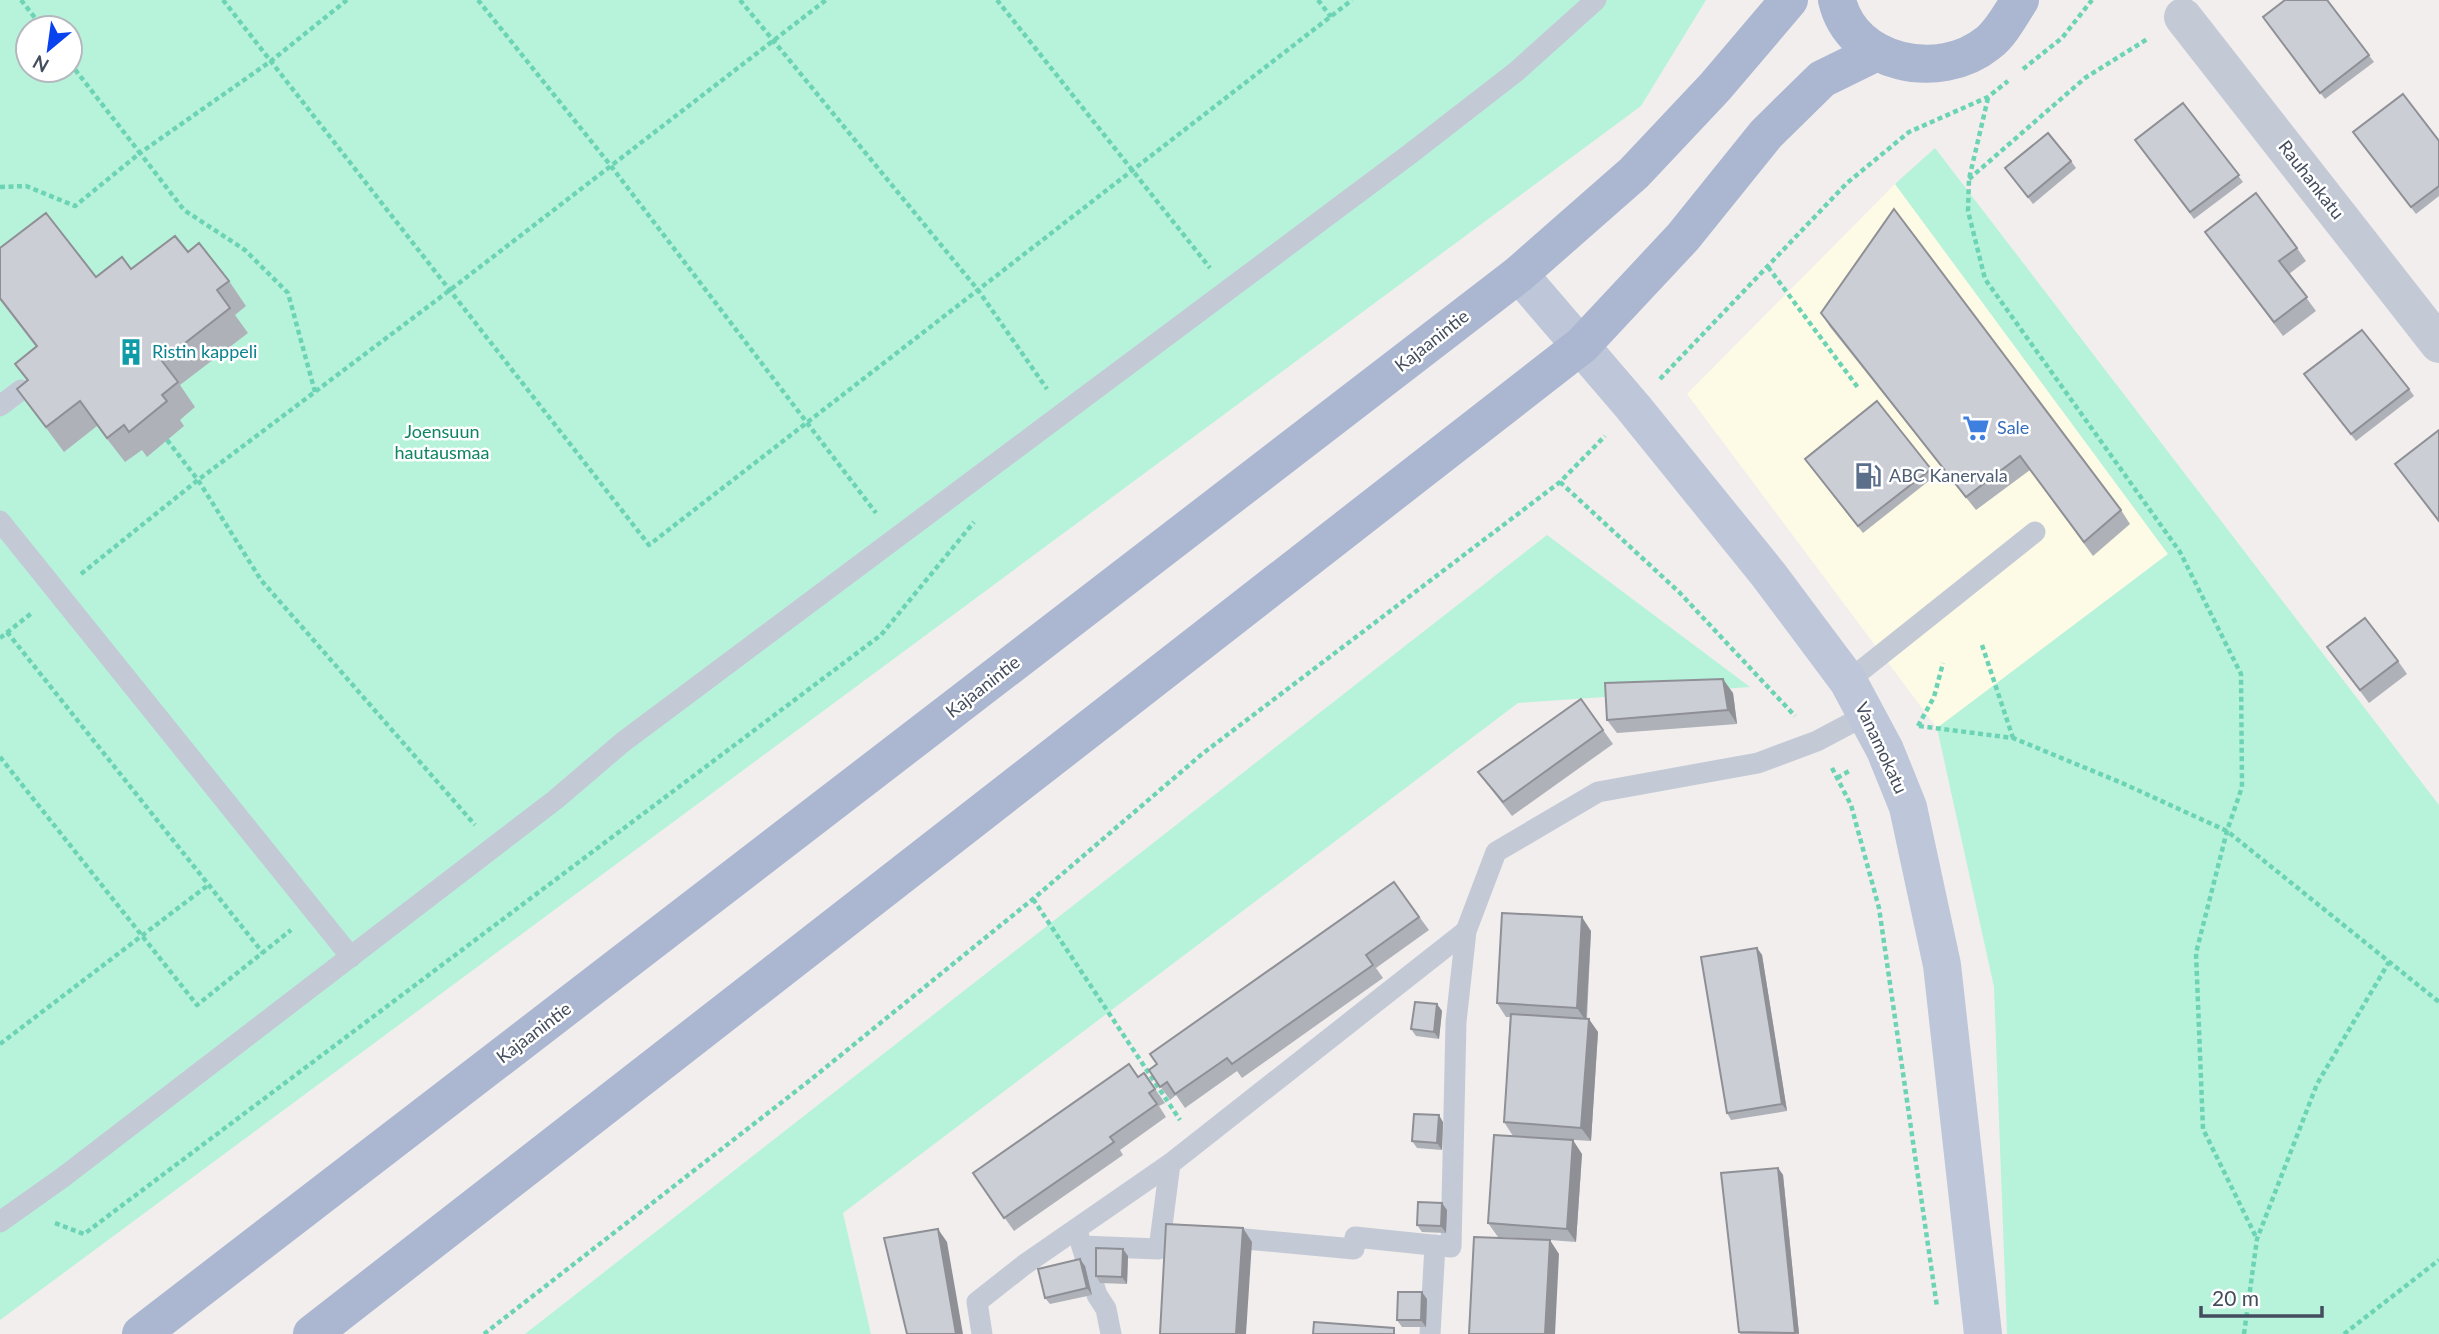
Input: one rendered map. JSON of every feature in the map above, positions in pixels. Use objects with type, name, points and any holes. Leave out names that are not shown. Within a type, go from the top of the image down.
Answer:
[{"type":"main road","name":"Kajaanintie","points":[[141,1334],[1519,274],[1634,173],[1715,88],[1789,0]]},
{"type":"main road","points":[[1837,0],[1854,32],[1877,52],[1914,66],[1954,62],[1989,43],[2016,4]]},
{"type":"main road","points":[[312,1334],[1581,345],[1683,237],[1766,134],[1822,79],[1877,52]]},
{"type":"street","name":"Rauhankatu","points":[[2183,17],[2439,344]]},
{"type":"street","name":"Vanamokatu","points":[[1519,274],[1633,407],[1768,574],[1848,681],[1868,714],[1908,807],[1942,965],[1983,1334]]},
{"type":"lane","points":[[0,1222],[62,1178],[494,847],[623,742],[1517,71],[1596,0]]},
{"type":"lane","points":[[0,406],[21,390]]},
{"type":"lane","points":[[0,522],[351,957]]},
{"type":"lane","points":[[1848,681],[2035,533]]},
{"type":"lane","points":[[1161,1232],[1354,1249],[1355,1237],[1451,1247],[1456,1022],[1466,931],[1496,852],[1598,793],[1758,763],[1817,741],[1868,714]]},
{"type":"lane","points":[[982,1334],[977,1302],[1079,1238],[1466,931]]},
{"type":"lane","points":[[1079,1238],[1159,1249],[1170,1164]]},
{"type":"lane","points":[[1079,1238],[1097,1295],[1107,1309],[1111,1334]]},
{"type":"lane","points":[[1430,1334],[1435,1245]]},
{"type":"path","points":[[21,0],[32,14]]},
{"type":"path","points":[[223,0],[649,545],[1352,0]]},
{"type":"path","points":[[0,187],[26,186],[75,206],[140,153],[271,61],[347,0]]},
{"type":"path","points":[[478,0],[611,166],[895,539]]},
{"type":"path","points":[[740,0],[978,290],[1063,413]]},
{"type":"path","points":[[0,638],[198,480],[826,0]]},
{"type":"path","points":[[997,0],[1228,290]]},
{"type":"path","points":[[1318,0],[1331,17]]},
{"type":"path","points":[[1969,180],[2085,78],[2183,17]]},
{"type":"path","points":[[84,81],[184,210],[245,250],[288,293],[315,392]]},
{"type":"path","points":[[1988,97],[1969,180],[1968,211],[1985,279],[2180,552],[2241,674],[2242,787],[2227,831],[2196,953],[2203,1129],[2257,1239]]},
{"type":"path","points":[[484,1334],[809,1081],[1033,899],[1202,754],[1560,482],[1847,183],[1909,132]]},
{"type":"path","points":[[1768,267],[1859,389]]},
{"type":"path","points":[[167,440],[198,480],[261,580],[494,847]]},
{"type":"path","points":[[1560,482],[1679,592],[1817,741],[1851,804],[1879,908],[1938,1312]]},
{"type":"path","points":[[18,1209],[84,1234],[881,635],[976,519]]},
{"type":"path","points":[[7,632],[263,953]]},
{"type":"path","points":[[1982,645],[2013,738]]},
{"type":"path","points":[[1911,732],[1918,726],[1934,697],[1943,663]]},
{"type":"path","points":[[1918,726],[2013,738],[2122,783],[2227,831],[2439,1002]]},
{"type":"path","points":[[0,757],[197,1005],[314,911]]},
{"type":"path","points":[[0,1044],[207,886]]},
{"type":"path","points":[[1033,899],[1140,1063],[1196,1143]]},
{"type":"path","points":[[2244,1334],[2257,1239],[2317,1084],[2389,962]]},
{"type":"path","points":[[2344,1334],[2439,1260]]},
{"type":"shaded area","points":[[1895,184],[2168,554],[1937,728],[1687,394]]},
{"type":"green space","name":"Joensuun hautausmaa","points":[[0,0],[1706,0],[1641,106],[0,1320]]},
{"type":"green space","points":[[1935,148],[2439,805],[2439,1334],[2007,1334],[1994,987],[1937,728],[2168,554],[1895,184]]},
{"type":"green space","points":[[1547,535],[1750,687],[1518,703],[843,1213],[871,1334],[525,1334]]},
{"type":"building","points":[[2285,0],[2327,0],[2369,55],[2320,93],[2263,17]]},
{"type":"building","points":[[2403,94],[2439,141],[2439,186],[2411,207],[2353,132]]},
{"type":"building","points":[[2183,103],[2239,175],[2190,212],[2135,140]]},
{"type":"building","points":[[2048,133],[2071,161],[2028,197],[2005,168]]},
{"type":"building","points":[[2256,193],[2297,248],[2279,261],[2307,297],[2274,322],[2205,232]]},
{"type":"building","points":[[1894,209],[2121,510],[2084,542],[2020,456],[1966,497],[1821,313]]},
{"type":"building","name":"Ristin kappeli","points":[[46,213],[96,277],[122,257],[131,269],[175,236],[188,252],[199,243],[229,281],[217,290],[230,308],[162,361],[178,382],[162,395],[167,401],[129,432],[124,425],[107,438],[80,401],[46,427],[17,389],[28,380],[15,364],[37,346],[0,298],[0,248]]},
{"type":"building","points":[[2362,330],[2409,389],[2351,434],[2304,374]]},
{"type":"building","points":[[1877,401],[1931,469],[1858,526],[1805,459]]},
{"type":"building","points":[[2439,430],[2439,521],[2395,464]]},
{"type":"building","points":[[2365,618],[2398,661],[2360,690],[2327,647]]},
{"type":"building","points":[[1723,679],[1728,710],[1607,720],[1605,683]]},
{"type":"building","points":[[1581,699],[1603,730],[1503,802],[1478,772]]},
{"type":"building","points":[[1394,882],[1419,917],[1366,955],[1373,965],[1232,1064],[1227,1058],[1175,1094],[1167,1082],[1160,1087],[1149,1070],[1157,1064],[1150,1054]]},
{"type":"building","points":[[1502,913],[1582,917],[1577,1008],[1497,1003]]},
{"type":"building","points":[[1757,948],[1782,1104],[1727,1113],[1701,957]]},
{"type":"building","points":[[1415,1002],[1437,1004],[1434,1032],[1411,1029]]},
{"type":"building","points":[[1511,1014],[1589,1019],[1581,1128],[1504,1122]]},
{"type":"building","points":[[1129,1064],[1138,1077],[1144,1073],[1155,1089],[1149,1093],[1157,1104],[1110,1137],[1114,1142],[1004,1218],[973,1173]]},
{"type":"building","points":[[1414,1114],[1439,1115],[1437,1143],[1412,1141]]},
{"type":"building","points":[[1494,1135],[1573,1140],[1567,1229],[1488,1223]]},
{"type":"building","points":[[1778,1168],[1795,1333],[1739,1332],[1721,1173]]},
{"type":"building","points":[[1418,1202],[1442,1203],[1441,1226],[1417,1225]]},
{"type":"building","points":[[1166,1224],[1243,1228],[1236,1334],[1160,1334]]},
{"type":"building","points":[[938,1229],[956,1334],[907,1334],[884,1238]]},
{"type":"building","points":[[1474,1237],[1550,1240],[1545,1334],[1469,1334]]},
{"type":"building","points":[[1096,1248],[1123,1249],[1122,1277],[1096,1276]]},
{"type":"building","points":[[1080,1259],[1087,1288],[1045,1298],[1038,1269]]},
{"type":"building","points":[[1398,1292],[1422,1292],[1421,1320],[1397,1320]]},
{"type":"building","points":[[1314,1322],[1394,1328],[1394,1334],[1313,1334]]},
{"type":"place","name":"Ristin kappeli","points":[[131,352]]},
{"type":"place","name":"Sale","points":[[1976,428]]},
{"type":"place","name":"ABC Kanervala","points":[[1868,476]]}]
